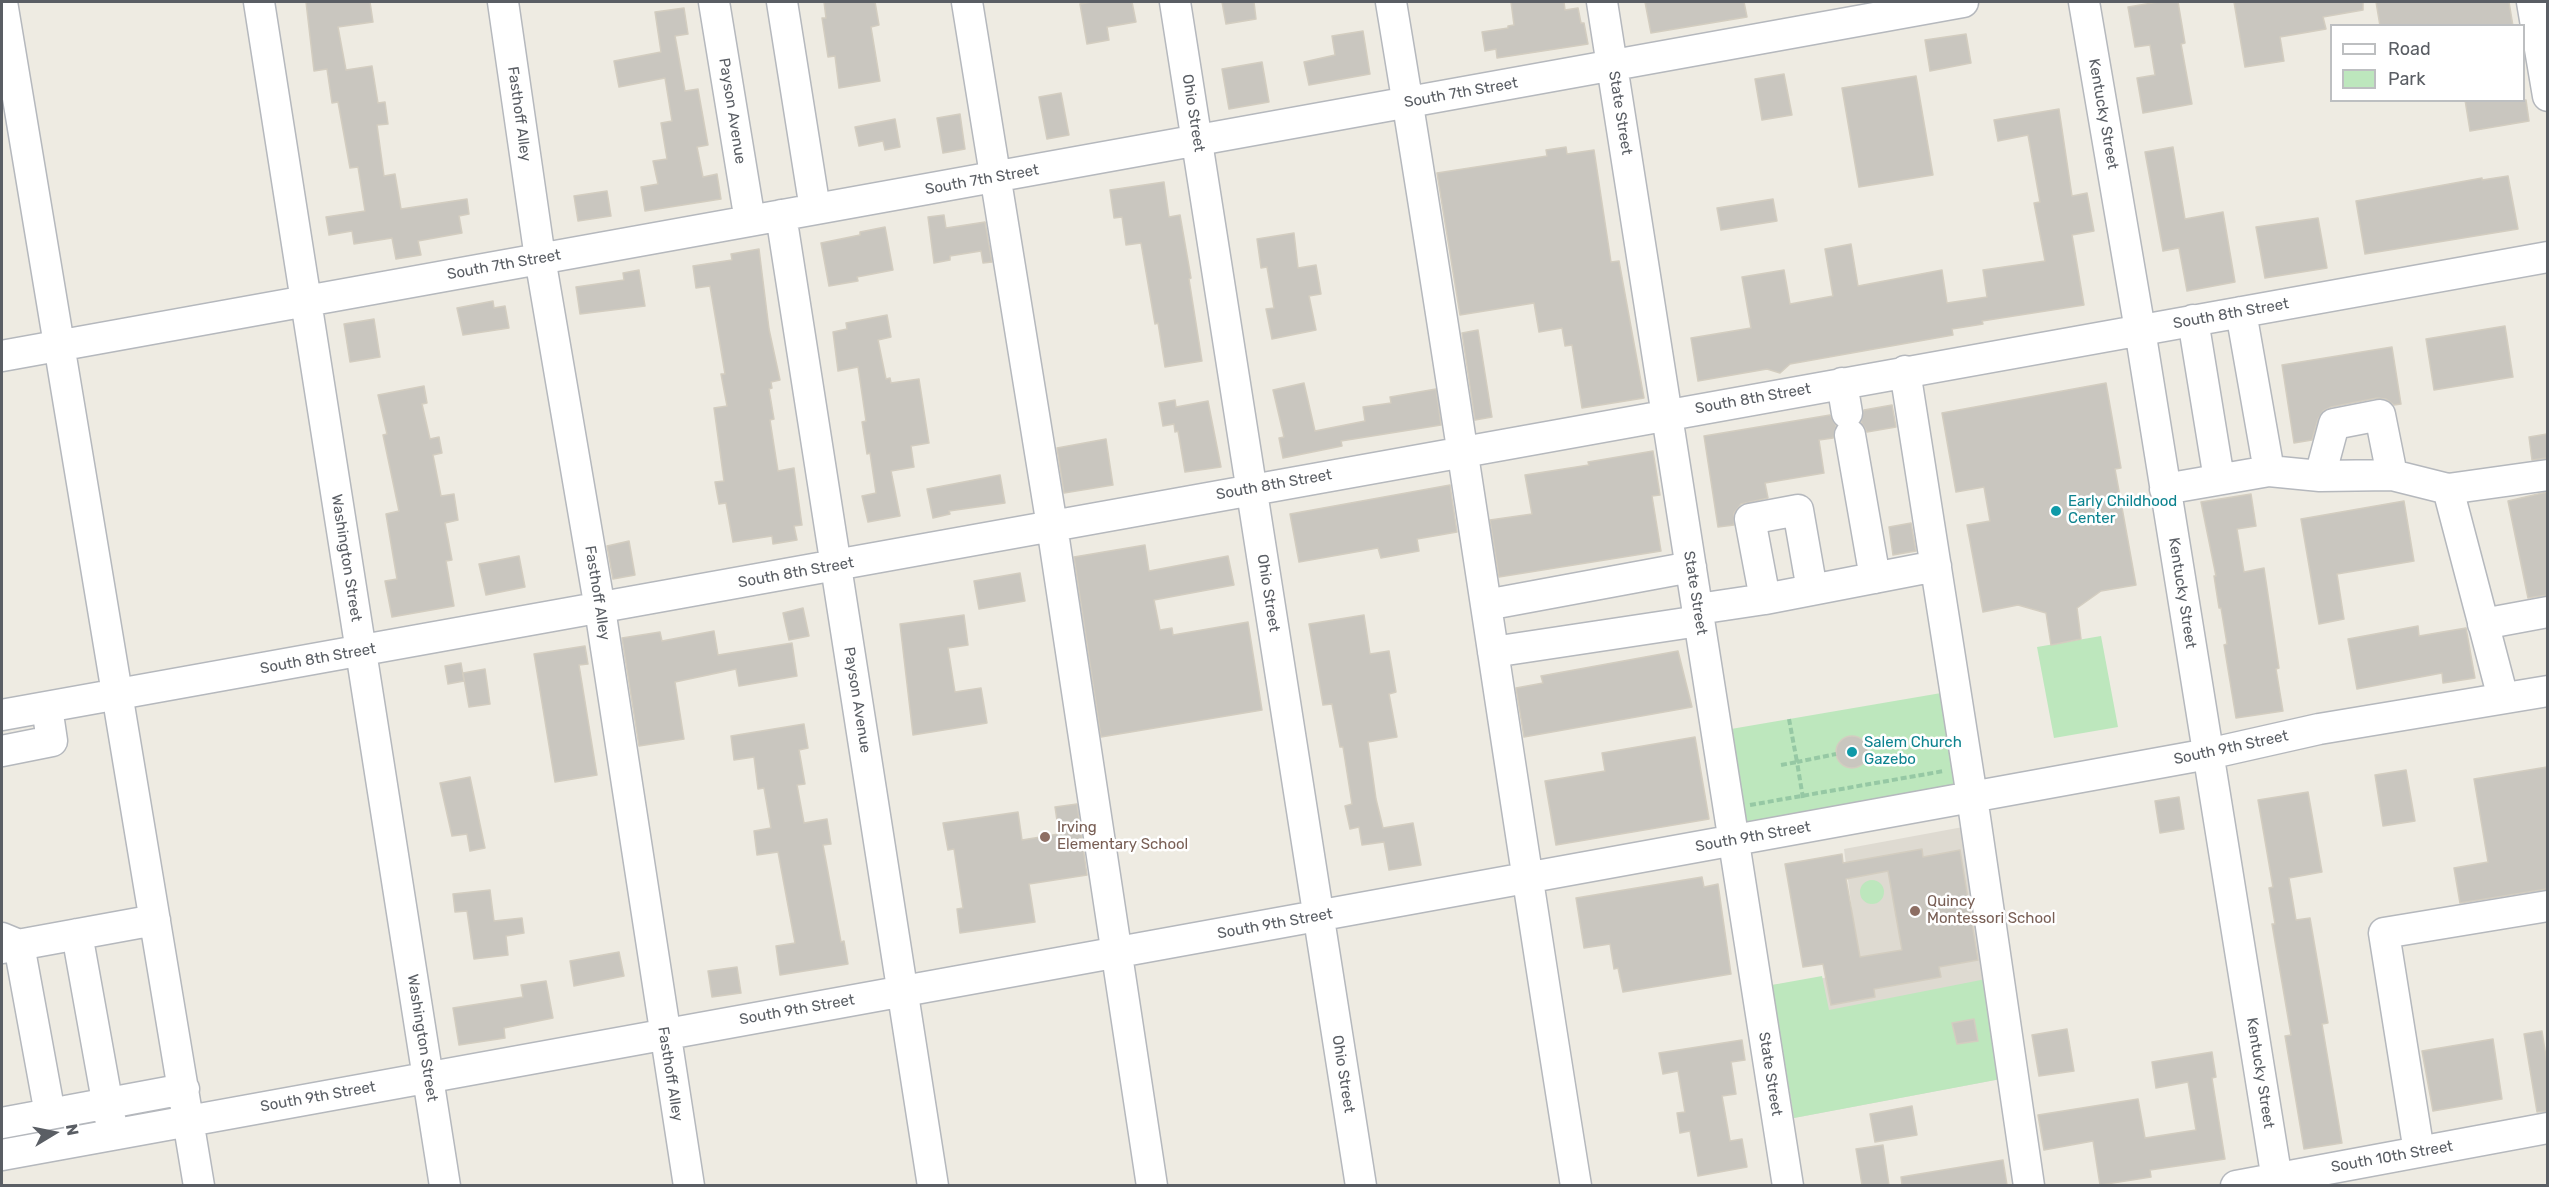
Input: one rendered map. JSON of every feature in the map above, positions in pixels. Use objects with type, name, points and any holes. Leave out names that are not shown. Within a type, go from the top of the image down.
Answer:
[{"type":"street","points":[[2,2],[142,845],[145,922],[174,1090],[189,1121],[199,1185]]},
{"type":"street","name":"Washington Street","points":[[259,2],[445,1185]]},
{"type":"street","name":"Fasthoff Alley","points":[[503,2],[540,258],[600,609],[688,1185]]},
{"type":"street","name":"Payson Avenue","points":[[714,2],[750,221]]},
{"type":"street","points":[[782,2],[815,209]]},
{"type":"street","points":[[967,2],[1052,526],[1152,1185]]},
{"type":"street","name":"Ohio Street","points":[[1175,2],[1361,1185]]},
{"type":"street","points":[[1392,2],[1463,451],[1526,878],[1576,1185]]},
{"type":"street","name":"State Street","points":[[1602,2],[1788,1185]]},
{"type":"street","name":"South 7th Street","points":[[2,356],[1963,2]]},
{"type":"street","name":"Kentucky Street","points":[[2084,2],[2140,330],[2278,1182]]},
{"type":"street","points":[[2538,5],[2547,96]]},
{"type":"street","name":"Payson Avenue","points":[[781,215],[933,1185]]},
{"type":"street","name":"South 8th Street","points":[[2,716],[2547,257]]},
{"type":"street","points":[[2241,312],[2269,471]]},
{"type":"street","points":[[2193,321],[2219,479]]},
{"type":"street","points":[[1905,372],[1972,797],[2029,1185]]},
{"type":"street","points":[[1842,383],[1875,578]]},
{"type":"street","points":[[2320,476],[2334,424],[2380,415],[2392,475]]},
{"type":"street","points":[[2165,489],[2269,471],[2320,476],[2392,475],[2448,489],[2547,475]]},
{"type":"street","points":[[2448,489],[2503,698]]},
{"type":"street","points":[[1765,599],[1750,519],[1798,510],[1812,590]]},
{"type":"street","points":[[1493,652],[1699,615],[1765,599],[1936,566]]},
{"type":"street","points":[[1486,605],[1691,567]]},
{"type":"street","points":[[2483,624],[2547,612]]},
{"type":"street","name":"South 9th Street","points":[[2,1155],[2208,754],[2319,729],[2547,691]]},
{"type":"street","points":[[2,751],[52,741],[47,707]]},
{"type":"street","points":[[2419,1152],[2384,933],[2547,906]]},
{"type":"street","points":[[50,1114],[7,944],[145,922]]},
{"type":"street","points":[[76,934],[113,1134]]},
{"type":"street","points":[[2,1124],[174,1090]]},
{"type":"street","name":"South 10th Street","points":[[2236,1185],[2278,1182],[2547,1128]]},
{"type":"path","points":[[1789,719],[1808,827]]},
{"type":"path","points":[[1781,765],[1836,754]]},
{"type":"path","points":[[1729,809],[1967,767]]},
{"type":"shaded area","name":"Quincy Montessori School","points":[[1963,827],[2006,1078],[1794,1118],[1772,985],[1860,973],[1844,849]]},
{"type":"green space","points":[[2101,636],[2118,727],[2054,738],[2037,647]]},
{"type":"green space","points":[[1947,692],[1964,789],[1747,825],[1731,729]]},
{"type":"green space","points":[[1872,880],[1880,884],[1884,892],[1880,900],[1872,904],[1864,900],[1860,892],[1864,884]]},
{"type":"green space","points":[[1822,976],[1829,1010],[1991,978],[2006,1078],[1794,1118],[1772,985]]},
{"type":"building","points":[[306,2],[370,2],[373,22],[338,27],[346,70],[372,66],[378,103],[385,102],[388,124],[377,125],[384,176],[395,174],[401,209],[467,199],[469,214],[459,216],[462,233],[418,241],[421,255],[396,259],[392,238],[354,244],[352,231],[329,235],[326,217],[365,211],[358,167],[350,168],[338,102],[332,103],[327,69],[314,71]]},
{"type":"building","points":[[824,2],[875,2],[879,25],[871,27],[880,81],[839,88],[835,56],[828,57],[822,18],[826,18]]},
{"type":"building","points":[[1132,2],[1136,22],[1107,27],[1109,40],[1087,44],[1080,4]]},
{"type":"building","points":[[1222,2],[1254,2],[1256,19],[1226,24]]},
{"type":"building","points":[[1511,2],[1564,2],[1565,10],[1578,8],[1588,44],[1497,58],[1496,49],[1485,51],[1482,32],[1514,25]]},
{"type":"building","points":[[1645,2],[1744,2],[1747,17],[1651,33]]},
{"type":"building","points":[[2158,2],[2178,2],[2185,43],[2181,44],[2192,104],[2143,113],[2137,78],[2155,75],[2150,45],[2135,47],[2128,7]]},
{"type":"building","points":[[2234,2],[2363,2],[2363,10],[2323,17],[2326,29],[2280,37],[2284,61],[2245,67]]},
{"type":"building","points":[[2376,2],[2509,2],[2513,24],[2380,24]]},
{"type":"building","points":[[684,8],[688,34],[675,36],[685,91],[698,89],[708,145],[697,147],[703,177],[717,174],[721,199],[645,211],[641,187],[658,184],[653,161],[667,159],[661,123],[672,121],[665,78],[619,87],[614,61],[661,52],[655,12]]},
{"type":"building","points":[[1363,31],[1370,74],[1309,85],[1304,62],[1335,55],[1332,36]]},
{"type":"building","points":[[1966,34],[1971,63],[1930,71],[1925,40]]},
{"type":"building","points":[[1262,62],[1269,102],[1229,109],[1222,69]]},
{"type":"building","points":[[1784,74],[1792,115],[1762,120],[1755,79]]},
{"type":"building","points":[[1916,76],[1933,175],[1859,187],[1842,88]]},
{"type":"building","points":[[1061,93],[1069,135],[1047,139],[1039,97]]},
{"type":"building","points":[[2526,100],[2529,121],[2470,131],[2465,102],[2525,102]]},
{"type":"building","points":[[2059,109],[2072,196],[2087,193],[2094,231],[2072,235],[2084,305],[1982,321],[1983,324],[1952,329],[1953,335],[1790,364],[1780,373],[1767,369],[1698,381],[1691,338],[1751,328],[1742,277],[1784,270],[1790,304],[1833,296],[1825,249],[1851,244],[1858,286],[1942,270],[1947,303],[1987,297],[1983,270],[2045,261],[2034,203],[2040,202],[2028,135],[1998,141],[1994,120]]},
{"type":"building","points":[[960,114],[965,149],[943,153],[937,118]]},
{"type":"building","points":[[895,119],[900,147],[885,150],[883,141],[859,146],[855,127]]},
{"type":"building","points":[[1566,147],[1567,154],[1594,150],[1611,262],[1619,261],[1644,398],[1582,408],[1572,345],[1565,346],[1562,328],[1539,332],[1534,303],[1460,315],[1437,173],[1547,156],[1546,150]]},
{"type":"building","points":[[2173,147],[2185,219],[2223,212],[2235,282],[2187,291],[2179,248],[2163,251],[2145,152]]},
{"type":"building","points":[[2508,176],[2518,229],[2365,254],[2356,201],[2482,178],[2482,180]]},
{"type":"building","points":[[1164,182],[1169,217],[1180,215],[1202,361],[1165,367],[1141,243],[1126,245],[1122,217],[1114,218],[1110,190]]},
{"type":"building","points":[[607,191],[611,216],[578,221],[574,196]]},
{"type":"building","points":[[1773,199],[1777,221],[1721,230],[1717,208]]},
{"type":"building","points":[[944,215],[946,228],[985,222],[992,262],[983,263],[981,251],[950,256],[950,260],[934,263],[928,217]]},
{"type":"building","points":[[2318,218],[2327,268],[2265,278],[2256,227]]},
{"type":"building","points":[[885,227],[893,270],[857,277],[858,281],[829,286],[821,243]]},
{"type":"building","points":[[1294,233],[1298,268],[1316,265],[1321,294],[1309,296],[1316,330],[1272,339],[1266,309],[1274,308],[1267,267],[1261,268],[1257,239]]},
{"type":"building","points":[[759,249],[769,329],[780,380],[771,382],[772,388],[769,389],[774,419],[770,420],[778,471],[794,468],[802,525],[794,526],[797,540],[773,544],[772,536],[733,542],[726,503],[719,504],[715,482],[724,481],[714,408],[727,406],[721,374],[725,374],[710,286],[696,288],[693,266],[732,260],[731,254]]},
{"type":"building","points":[[639,270],[645,306],[580,314],[576,287],[624,280],[623,273]]},
{"type":"building","points":[[493,301],[494,308],[505,306],[509,328],[463,335],[457,308]]},
{"type":"building","points":[[887,315],[891,337],[878,340],[886,379],[890,378],[891,383],[919,379],[929,443],[911,446],[914,467],[891,471],[900,516],[868,522],[862,496],[876,493],[870,453],[867,454],[862,422],[866,421],[858,367],[838,371],[833,332],[847,329],[846,323]]},
{"type":"building","points":[[374,319],[380,357],[350,362],[344,324]]},
{"type":"building","points":[[2505,326],[2513,377],[2434,390],[2426,339]]},
{"type":"building","points":[[1478,330],[1492,417],[1475,420],[1462,333]]},
{"type":"building","points":[[2392,347],[2401,404],[2394,405],[2386,399],[2377,398],[2331,407],[2323,411],[2318,419],[2312,440],[2294,443],[2282,365]]},
{"type":"building","points":[[1304,383],[1315,431],[1365,421],[1363,407],[1391,403],[1390,397],[1436,389],[1441,425],[1341,441],[1342,446],[1283,458],[1279,438],[1284,437],[1273,390]]},
{"type":"building","name":"Early Childhood Center","points":[[2106,383],[2121,468],[2115,469],[2136,585],[2101,591],[2077,608],[2081,639],[2051,645],[2046,613],[2018,605],[1983,612],[1967,525],[1990,521],[1984,487],[1956,492],[1942,413]]},
{"type":"building","points":[[424,386],[427,403],[422,404],[430,439],[439,437],[442,453],[433,455],[441,496],[454,494],[458,520],[445,523],[452,560],[446,561],[454,606],[392,617],[385,581],[397,579],[386,514],[399,511],[383,435],[387,434],[378,395]]},
{"type":"building","points":[[1175,400],[1176,407],[1208,401],[1221,467],[1185,472],[1178,431],[1175,432],[1174,424],[1163,426],[1159,403]]},
{"type":"building","points":[[1892,405],[1896,427],[1867,432],[1861,422],[1864,410]]},
{"type":"building","points":[[1830,415],[1836,426],[1833,438],[1819,440],[1824,473],[1765,483],[1768,498],[1741,504],[1734,513],[1734,525],[1718,527],[1704,436]]},
{"type":"building","points":[[2547,434],[2547,458],[2532,460],[2529,437]]},
{"type":"building","points":[[1106,439],[1113,485],[1064,493],[1057,448]]},
{"type":"building","points":[[1653,451],[1660,495],[1652,496],[1661,551],[1499,577],[1490,520],[1532,514],[1525,475],[1589,465],[1588,462]]},
{"type":"building","points":[[1000,475],[1005,503],[949,511],[950,514],[933,518],[927,489]]},
{"type":"building","points":[[1450,485],[1457,532],[1417,539],[1419,551],[1381,558],[1378,548],[1299,562],[1290,514]]},
{"type":"building","points":[[2547,492],[2547,595],[2528,598],[2508,501]]},
{"type":"building","points":[[2251,494],[2256,526],[2237,529],[2244,572],[2264,568],[2283,711],[2236,718],[2224,645],[2227,644],[2214,576],[2216,576],[2201,502]]},
{"type":"building","points":[[2404,501],[2414,561],[2337,574],[2344,619],[2319,624],[2301,519]]},
{"type":"building","points":[[1911,523],[1916,551],[1893,555],[1889,527]]},
{"type":"building","points":[[629,541],[635,575],[613,579],[607,546]]},
{"type":"building","points":[[1145,545],[1149,571],[1228,556],[1234,585],[1154,600],[1160,630],[1172,628],[1173,635],[1248,622],[1262,710],[1101,737],[1074,557]]},
{"type":"building","points":[[519,556],[525,587],[486,595],[479,564]]},
{"type":"building","points":[[1020,573],[1025,601],[979,609],[974,581]]},
{"type":"building","points":[[803,608],[809,636],[789,640],[783,613]]},
{"type":"building","points":[[964,615],[968,645],[948,648],[955,692],[981,688],[987,723],[913,735],[900,624]]},
{"type":"building","points":[[1364,615],[1370,654],[1389,651],[1396,692],[1389,694],[1397,737],[1368,742],[1376,799],[1383,828],[1413,823],[1421,865],[1389,870],[1384,842],[1362,845],[1359,827],[1350,829],[1345,806],[1352,804],[1343,747],[1340,747],[1332,704],[1323,705],[1309,624]]},
{"type":"building","points":[[2418,626],[2419,636],[2466,628],[2475,678],[2443,683],[2442,673],[2357,689],[2348,639]]},
{"type":"building","points":[[714,631],[718,655],[792,643],[797,676],[739,686],[736,669],[675,682],[684,739],[639,746],[622,638],[660,632],[662,641]]},
{"type":"building","points":[[585,646],[588,664],[579,665],[597,775],[555,782],[534,654]]},
{"type":"building","points":[[1678,651],[1692,707],[1524,737],[1516,688],[1543,683],[1541,676]]},
{"type":"building","points":[[461,663],[464,681],[448,684],[445,666]]},
{"type":"building","points":[[485,669],[490,704],[469,707],[463,673]]},
{"type":"building","points":[[804,724],[808,748],[799,750],[805,784],[797,785],[804,823],[827,819],[831,844],[823,845],[841,942],[844,941],[848,964],[780,975],[776,946],[795,943],[778,852],[757,855],[754,831],[771,828],[764,788],[758,789],[754,757],[734,760],[731,736]]},
{"type":"building","name":"Salem Church Gazebo","points":[[1852,736],[1863,741],[1868,752],[1863,763],[1852,768],[1841,763],[1836,752],[1841,741]]},
{"type":"building","points":[[1695,737],[1709,819],[1556,845],[1545,781],[1605,771],[1602,753]]},
{"type":"building","points":[[2547,767],[2547,889],[2460,903],[2454,868],[2488,862],[2474,779]]},
{"type":"building","points":[[2406,770],[2415,821],[2383,826],[2375,775]]},
{"type":"building","points":[[470,777],[485,848],[470,851],[467,834],[452,836],[440,783]]},
{"type":"building","points":[[2308,792],[2322,872],[2289,878],[2296,920],[2310,918],[2328,1023],[2322,1024],[2342,1143],[2304,1149],[2285,1036],[2291,1035],[2272,924],[2275,924],[2269,888],[2273,887],[2258,800]]},
{"type":"building","points":[[2179,797],[2184,829],[2160,833],[2155,801]]},
{"type":"building","points":[[1077,804],[1087,875],[1029,884],[1035,922],[960,933],[957,909],[963,908],[954,849],[948,850],[943,823],[1018,812],[1022,840],[1059,834],[1055,807]]},
{"type":"building","points":[[1922,849],[1923,857],[1960,850],[1978,960],[1939,967],[1941,977],[1874,989],[1875,997],[1831,1005],[1823,964],[1803,967],[1785,864],[1842,854],[1843,863]],"holes":[[[1888,871],[1902,950],[1860,957],[1846,879]]]},
{"type":"building","points":[[1702,877],[1704,887],[1718,884],[1731,974],[1623,992],[1618,968],[1614,969],[1610,944],[1584,948],[1576,898]]},
{"type":"building","points":[[490,890],[494,921],[522,918],[524,933],[506,936],[508,955],[474,959],[467,911],[455,912],[453,894]]},
{"type":"building","points":[[619,952],[624,976],[574,986],[570,961]]},
{"type":"building","points":[[737,967],[741,993],[712,997],[708,971]]},
{"type":"building","points":[[546,981],[553,1018],[504,1028],[505,1038],[459,1045],[453,1008],[523,997],[521,985]]},
{"type":"building","points":[[1974,1019],[1978,1041],[1957,1044],[1952,1023]]},
{"type":"building","points":[[2067,1029],[2074,1071],[2039,1076],[2032,1035]]},
{"type":"building","points":[[2542,1031],[2547,1063],[2547,1111],[2537,1112],[2524,1034]]},
{"type":"building","points":[[2493,1039],[2502,1099],[2433,1111],[2422,1051]]},
{"type":"building","points":[[1742,1040],[1745,1060],[1731,1062],[1736,1094],[1722,1096],[1730,1141],[1742,1139],[1747,1167],[1698,1176],[1690,1131],[1680,1133],[1677,1113],[1685,1112],[1678,1071],[1663,1074],[1659,1053]]},
{"type":"building","points":[[2212,1052],[2216,1077],[2212,1078],[2225,1159],[2150,1170],[2151,1177],[2100,1185],[2093,1141],[2044,1150],[2038,1115],[2138,1099],[2145,1138],[2196,1130],[2188,1082],[2156,1088],[2152,1062]]},
{"type":"building","points":[[1912,1106],[1917,1135],[1875,1142],[1870,1114]]},
{"type":"building","points":[[1883,1145],[1889,1185],[1862,1185],[1856,1149]]},
{"type":"building","points":[[2003,1160],[2007,1185],[1902,1185],[1901,1177]]},
{"type":"place","name":"Early Childhood Center","points":[[2056,511]]},
{"type":"place","name":"Salem Church Gazebo","points":[[1852,752]]},
{"type":"place","name":"Irving Elementary School","points":[[1045,837]]},
{"type":"place","name":"Quincy Montessori School","points":[[1915,911]]}]
